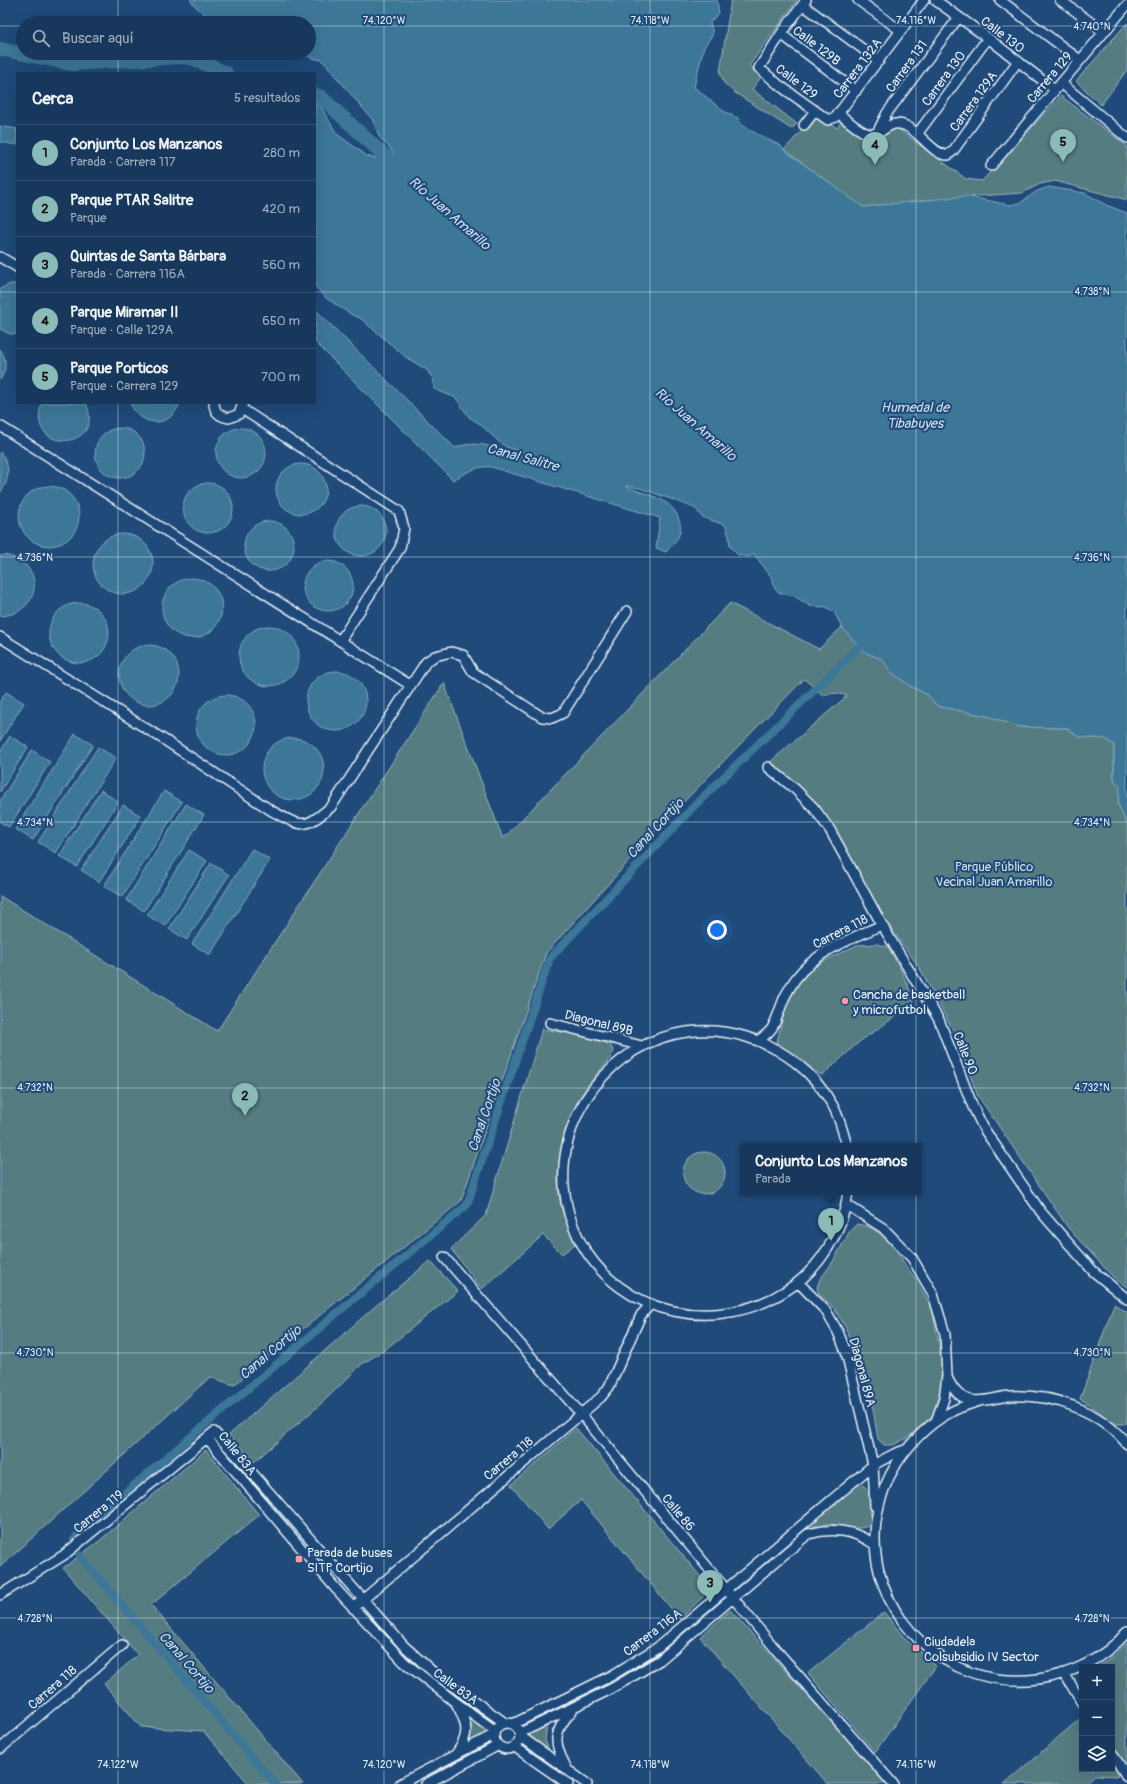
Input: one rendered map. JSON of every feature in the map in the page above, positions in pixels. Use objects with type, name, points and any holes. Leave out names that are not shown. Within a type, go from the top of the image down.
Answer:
[{"type":"street","points":[[858,0],[901,31]]},
{"type":"street","name":"Carrera 132A","points":[[838,113],[879,61],[923,0]]},
{"type":"street","name":"Calle 130","points":[[935,0],[1018,61],[1058,86],[1127,138]]},
{"type":"street","points":[[1000,0],[1080,60]]},
{"type":"street","points":[[1060,0],[1104,32]]},
{"type":"street","points":[[1124,0],[1127,4]]},
{"type":"street","points":[[781,34],[804,2],[879,61]]},
{"type":"street","name":"Carrera 129","points":[[991,166],[1127,4]]},
{"type":"street","name":"Carrera 131","points":[[877,133],[887,113],[958,17]]},
{"type":"street","name":"Calle 129","points":[[781,34],[759,68],[779,85],[828,120],[838,113]]},
{"type":"street","name":"Calle 129B","points":[[781,34],[856,91]]},
{"type":"street","name":"Carrera 130","points":[[918,133],[988,38]]},
{"type":"street","name":"Carrera 129A","points":[[918,133],[940,154],[948,155],[953,151],[1018,61]]},
{"type":"street","points":[[804,125],[815,111]]},
{"type":"street","points":[[838,113],[865,133],[871,135],[896,124],[905,125],[918,133]]},
{"type":"street","points":[[0,257],[16,266]]},
{"type":"street","points":[[214,404],[215,410],[223,417],[234,417],[242,406],[399,511],[404,528],[400,548],[340,641]]},
{"type":"street","points":[[0,426],[410,685]]},
{"type":"street","points":[[0,637],[162,739],[272,812],[290,822],[302,824],[312,822],[331,807],[410,685],[426,662],[435,656],[451,652],[466,658],[468,666],[473,672],[542,717],[552,718],[563,713],[627,611]]},
{"type":"street","name":"Calle 90","points":[[768,767],[795,789],[814,808],[830,830],[882,925],[939,1020],[973,1107],[984,1129],[1042,1212],[1093,1271],[1127,1299]]},
{"type":"street","name":"Carrera 118","points":[[759,1040],[772,1029],[788,990],[803,969],[815,958],[834,946],[882,925]]},
{"type":"street","name":"Diagonal 89B","points":[[550,1023],[642,1046],[670,1036],[700,1031],[730,1032],[759,1040],[789,1056],[814,1078],[834,1106],[846,1143]]},
{"type":"street","points":[[642,1046],[621,1059],[607,1072],[587,1095],[574,1121],[566,1148],[564,1180],[569,1212],[580,1241],[599,1268],[622,1290],[650,1305],[681,1314],[712,1316],[743,1311],[773,1300],[799,1282],[828,1248],[847,1205],[848,1195]]},
{"type":"street","points":[[847,1205],[883,1228],[912,1258],[933,1294],[945,1334],[947,1376],[944,1399],[936,1421]]},
{"type":"street","name":"Calle 86","points":[[444,1257],[581,1414],[777,1651],[893,1784]]},
{"type":"street","name":"Diagonal 89A","points":[[799,1282],[826,1311],[838,1332],[846,1352],[873,1465],[876,1519],[874,1544],[879,1572],[886,1595],[898,1616],[912,1634],[931,1651],[956,1667],[982,1676],[1009,1680],[1028,1680],[1064,1673],[1082,1666],[1115,1644],[1127,1632]]},
{"type":"street","name":"Carrera 118","points":[[353,1608],[601,1397],[608,1388],[641,1315],[650,1305]]},
{"type":"street","points":[[947,1376],[951,1386],[959,1394],[969,1399],[980,1401]]},
{"type":"street","points":[[905,1450],[921,1433],[950,1412],[980,1401],[1002,1396],[1025,1395],[1047,1398],[1069,1404],[1089,1413],[1108,1426],[1126,1442]]},
{"type":"street","name":"Calle 83A","points":[[494,1733],[404,1662],[353,1608],[207,1438],[214,1432],[222,1440],[403,1645],[428,1668],[509,1724]]},
{"type":"street","name":"Carrera 119","points":[[0,1595],[64,1555],[207,1438]]},
{"type":"street","name":"Diagonal 89A","points":[[876,1519],[881,1497],[889,1476],[905,1450]]},
{"type":"street","name":"Carrera 116A","points":[[509,1724],[611,1676],[639,1660],[681,1628],[726,1588],[873,1465],[905,1450]]},
{"type":"street","points":[[873,1465],[881,1474],[889,1476]]},
{"type":"street","name":"Carrera 116A","points":[[520,1735],[611,1689],[660,1660],[808,1534],[832,1529],[848,1531],[864,1537],[874,1544]]},
{"type":"street","name":"Carrera 118","points":[[0,1749],[122,1645]]},
{"type":"street","points":[[1064,1673],[1080,1700]]},
{"type":"street","points":[[455,1702],[465,1719],[466,1728],[463,1742],[455,1754]]},
{"type":"street","points":[[567,1770],[557,1748],[556,1740],[558,1728],[578,1706]]},
{"type":"street","points":[[400,1784],[494,1733],[497,1727],[509,1724],[520,1735],[587,1784]]},
{"type":"street","points":[[494,1733],[497,1746]]},
{"type":"street","points":[[497,1746],[510,1750],[516,1747],[520,1735]]},
{"type":"street","points":[[426,1784],[497,1746]]},
{"type":"street","points":[[516,1747],[568,1784]]},
{"type":"street","points":[[1115,1758],[1127,1777]]},
{"type":"green space","points":[[731,0],[797,0],[749,66],[762,76],[752,89],[797,124],[791,129],[734,92],[724,83],[720,72]]},
{"type":"green space","points":[[1127,23],[1127,70],[1101,105],[1076,81]]},
{"type":"green space","points":[[1061,96],[1127,146],[1127,200],[1055,181],[1040,184],[1022,193],[950,198],[863,207],[784,150],[817,114],[837,128],[842,121],[871,142],[893,125],[966,179],[982,181]]},
{"type":"green space","name":"Parque Público Vecinal Juan Amarillo","points":[[730,603],[819,649],[842,627],[866,653],[882,659],[892,673],[912,687],[928,695],[937,706],[987,716],[1020,727],[1067,728],[1079,737],[1106,739],[1114,745],[1114,779],[1120,787],[1118,804],[1127,825],[1127,1287],[1113,1277],[1069,1229],[978,1096],[953,1030],[919,967],[879,912],[831,827],[769,763],[847,696],[835,693],[824,696],[804,679],[666,820],[546,953],[461,1201],[234,1385],[210,1377],[0,1567],[0,896],[217,1031],[444,683],[503,839]]},
{"type":"green space","points":[[877,944],[888,947],[901,970],[914,1000],[913,1004],[859,1042],[823,1075],[815,1072],[797,1058],[776,1045],[787,1001],[804,976],[820,963],[857,945]]},
{"type":"green space","points":[[542,1029],[586,1036],[610,1044],[613,1050],[611,1057],[588,1085],[575,1107],[564,1135],[561,1150],[558,1180],[559,1195],[563,1214],[575,1244],[562,1254],[543,1235],[482,1289],[451,1249],[486,1215]]},
{"type":"green space","points":[[704,1152],[719,1158],[725,1173],[719,1188],[704,1194],[689,1188],[683,1173],[689,1158]]},
{"type":"green space","points":[[857,1224],[867,1226],[883,1235],[895,1248],[917,1281],[932,1309],[940,1349],[942,1367],[940,1392],[932,1416],[907,1438],[893,1445],[884,1445],[878,1439],[871,1397],[861,1373],[846,1328],[834,1308],[819,1294],[817,1288],[819,1281],[832,1263],[850,1231]]},
{"type":"green space","points":[[430,1261],[458,1291],[383,1351],[362,1364],[324,1401],[254,1462],[229,1435],[379,1303]]},
{"type":"green space","points":[[1114,1304],[1127,1312],[1127,1423],[1120,1424],[1114,1423],[1080,1399]]},
{"type":"green space","points":[[576,1428],[711,1589],[680,1619],[581,1500],[548,1529],[511,1485]]},
{"type":"green space","points":[[206,1450],[259,1515],[151,1605],[303,1784],[249,1784],[203,1731],[141,1727],[104,1684],[138,1655],[63,1568],[98,1542]]},
{"type":"green space","points":[[856,1484],[864,1486],[870,1492],[871,1525],[863,1528],[856,1528],[827,1524],[811,1528],[808,1523]]},
{"type":"green space","points":[[730,1610],[888,1784],[828,1784],[700,1637]]},
{"type":"green space","points":[[884,1612],[906,1640],[936,1666],[875,1752],[808,1673]]},
{"type":"green space","points":[[1127,1643],[1127,1768],[1117,1776],[1095,1775],[1085,1784],[1004,1784],[1079,1720],[1079,1772],[1115,1772],[1115,1664],[1102,1664],[1113,1657]]},
{"type":"green space","points":[[469,1717],[486,1733],[469,1742],[471,1726]]},
{"type":"green space","points":[[547,1725],[545,1740],[550,1752],[528,1734]]},
{"type":"water","name":"Humedal de Tibabuyes","points":[[190,0],[717,0],[719,13],[710,22],[713,34],[704,47],[694,87],[725,112],[738,118],[741,124],[781,146],[784,150],[863,207],[965,196],[1010,205],[1020,203],[1037,191],[1049,187],[1085,193],[1106,205],[1127,213],[1127,825],[1118,804],[1120,787],[1114,779],[1114,745],[1106,739],[1079,737],[1067,728],[1020,727],[987,716],[937,706],[928,695],[912,687],[892,673],[882,659],[866,653],[859,647],[842,627],[834,612],[826,607],[810,606],[794,596],[779,593],[774,588],[773,579],[754,554],[749,557],[738,555],[730,547],[729,536],[725,525],[702,517],[696,509],[640,488],[625,486],[664,501],[675,512],[680,523],[680,532],[677,539],[666,552],[656,548],[660,518],[491,467],[481,467],[453,480],[316,343],[316,310],[455,448],[475,444],[485,445],[535,460],[522,452],[506,447],[497,440],[480,424],[469,417],[456,398],[434,389],[433,379],[427,370],[407,358],[360,318],[352,315],[326,298],[316,287],[316,103],[321,107],[337,134],[367,156],[373,158],[393,154],[390,148],[380,138],[372,119],[322,60],[316,59],[316,16],[208,16],[197,8]]},
{"type":"water","points":[[0,126],[16,129],[16,145],[0,142]]},
{"type":"water","points":[[10,284],[16,284],[16,334],[10,334],[0,329],[0,289]]},
{"type":"water","points":[[0,349],[5,360],[5,369],[0,380]]},
{"type":"water","points":[[42,404],[86,404],[89,419],[85,431],[76,438],[65,440],[53,438],[44,431],[39,420]]},
{"type":"water","points":[[131,404],[179,404],[170,417],[163,421],[148,421],[135,411]]},
{"type":"water","points":[[115,428],[125,428],[138,435],[145,448],[145,458],[138,471],[125,478],[115,478],[106,474],[99,467],[95,458],[95,448],[99,439],[106,432]]},
{"type":"water","points":[[236,428],[246,428],[259,435],[266,448],[266,458],[259,471],[246,478],[236,478],[227,474],[220,467],[216,458],[216,448],[220,439],[227,432]]},
{"type":"water","points":[[0,452],[6,461],[8,472],[6,483],[0,493]]},
{"type":"water","points":[[296,464],[306,464],[319,471],[326,484],[326,494],[319,507],[306,514],[296,514],[287,510],[280,503],[276,494],[276,484],[280,475],[287,468]]},
{"type":"water","points":[[203,483],[213,483],[226,490],[233,503],[233,513],[226,526],[213,533],[203,533],[194,529],[187,522],[183,513],[183,503],[187,494],[194,487]]},
{"type":"water","points":[[43,486],[55,486],[71,494],[77,504],[79,516],[77,528],[71,538],[55,546],[43,546],[27,538],[19,522],[19,510],[27,494]]},
{"type":"water","points":[[356,506],[366,506],[379,513],[386,526],[386,536],[379,549],[366,556],[356,556],[347,552],[340,545],[336,536],[336,526],[340,517],[347,510]]},
{"type":"water","points":[[264,521],[274,521],[287,528],[294,541],[294,551],[287,564],[274,571],[264,571],[255,567],[248,560],[244,551],[244,541],[248,532],[255,525]]},
{"type":"water","points":[[117,534],[129,534],[145,542],[151,552],[153,564],[151,576],[145,586],[129,594],[117,594],[101,586],[93,570],[93,558],[101,542]]},
{"type":"water","points":[[4,555],[18,560],[28,567],[33,577],[34,587],[32,598],[25,607],[14,613],[0,616],[0,556]]},
{"type":"water","points":[[323,561],[333,561],[346,568],[353,581],[353,591],[346,604],[333,611],[323,611],[314,607],[307,600],[303,591],[303,581],[307,572],[314,565]]},
{"type":"water","points":[[186,578],[198,578],[214,586],[220,596],[222,608],[220,620],[214,630],[198,638],[186,638],[170,630],[162,614],[162,602],[170,586]]},
{"type":"water","points":[[73,603],[85,603],[101,611],[107,621],[109,633],[107,645],[101,655],[85,663],[73,663],[57,655],[49,639],[49,627],[57,611]]},
{"type":"water","points":[[263,626],[275,626],[291,634],[297,644],[299,656],[297,668],[291,678],[275,686],[263,686],[247,678],[239,662],[239,650],[247,634]]},
{"type":"water","points":[[143,645],[155,645],[171,653],[177,663],[179,675],[177,687],[171,697],[155,705],[143,705],[127,697],[119,681],[119,669],[127,653]]},
{"type":"water","points":[[330,671],[342,671],[358,679],[364,689],[366,701],[364,713],[358,723],[342,731],[330,731],[314,723],[306,707],[306,695],[314,679]]},
{"type":"water","points":[[6,692],[24,703],[0,741],[0,701]]},
{"type":"water","points":[[220,695],[232,695],[248,703],[254,713],[256,725],[254,737],[248,747],[232,755],[220,755],[204,747],[196,731],[196,719],[204,703]]},
{"type":"water","points":[[75,734],[93,745],[33,840],[15,829]]},
{"type":"water","points":[[10,736],[28,747],[0,792],[0,752]]},
{"type":"water","points":[[293,738],[305,741],[315,747],[321,757],[324,769],[321,781],[315,791],[305,797],[293,800],[281,797],[271,791],[265,781],[262,769],[265,757],[271,747],[281,741]]},
{"type":"water","points":[[98,747],[116,758],[56,853],[38,842]]},
{"type":"water","points":[[32,750],[50,762],[9,827],[0,822],[0,801]]},
{"type":"water","points":[[101,790],[118,802],[77,867],[59,856]]},
{"type":"water","points":[[164,791],[182,802],[122,897],[104,886]]},
{"type":"water","points":[[186,804],[204,815],[144,911],[126,900]]},
{"type":"water","points":[[123,805],[141,816],[99,882],[81,870]]},
{"type":"water","points":[[252,849],[270,860],[210,955],[192,944]]},
{"type":"water","points":[[189,850],[207,861],[165,926],[147,915]]},
{"type":"water","points":[[211,863],[229,875],[187,940],[169,929]]},
{"type":"waterway","name":"Río Juan Amarillo","points":[[0,49],[16,52]]},
{"type":"waterway","name":"Río Juan Amarillo","points":[[52,60],[71,64],[133,60]]},
{"type":"waterway","name":"Río Juan Amarillo","points":[[197,60],[224,72]]},
{"type":"waterway","name":"Río Juan Amarillo","points":[[316,95],[321,97],[399,169]]},
{"type":"waterway","name":"Canal Cortijo","points":[[74,1540],[80,1531],[467,1205],[550,958],[698,802],[859,647]]},
{"type":"waterway","name":"Canal Cortijo","points":[[80,1556],[275,1784]]},
{"type":"place","name":"Parque Porticos","points":[[1063,162]]},
{"type":"place","name":"Parque Miramar II","points":[[875,165]]},
{"type":"place","name":"Cancha de basketball y microfutbol","points":[[845,1001]]},
{"type":"place","name":"Parque PTAR Salitre","points":[[245,1116]]},
{"type":"place","name":"Conjunto Los Manzanos","points":[[831,1241]]},
{"type":"place","name":"Parada de buses SITP Cortijo","points":[[299,1559]]},
{"type":"place","name":"Quintas de Santa Bárbara","points":[[710,1603]]},
{"type":"place","name":"Ciudadela Colsubsidio IV Sector","points":[[916,1648]]},
{"type":"water label","name":"Canal Salitre","points":[[523,457]]}]
